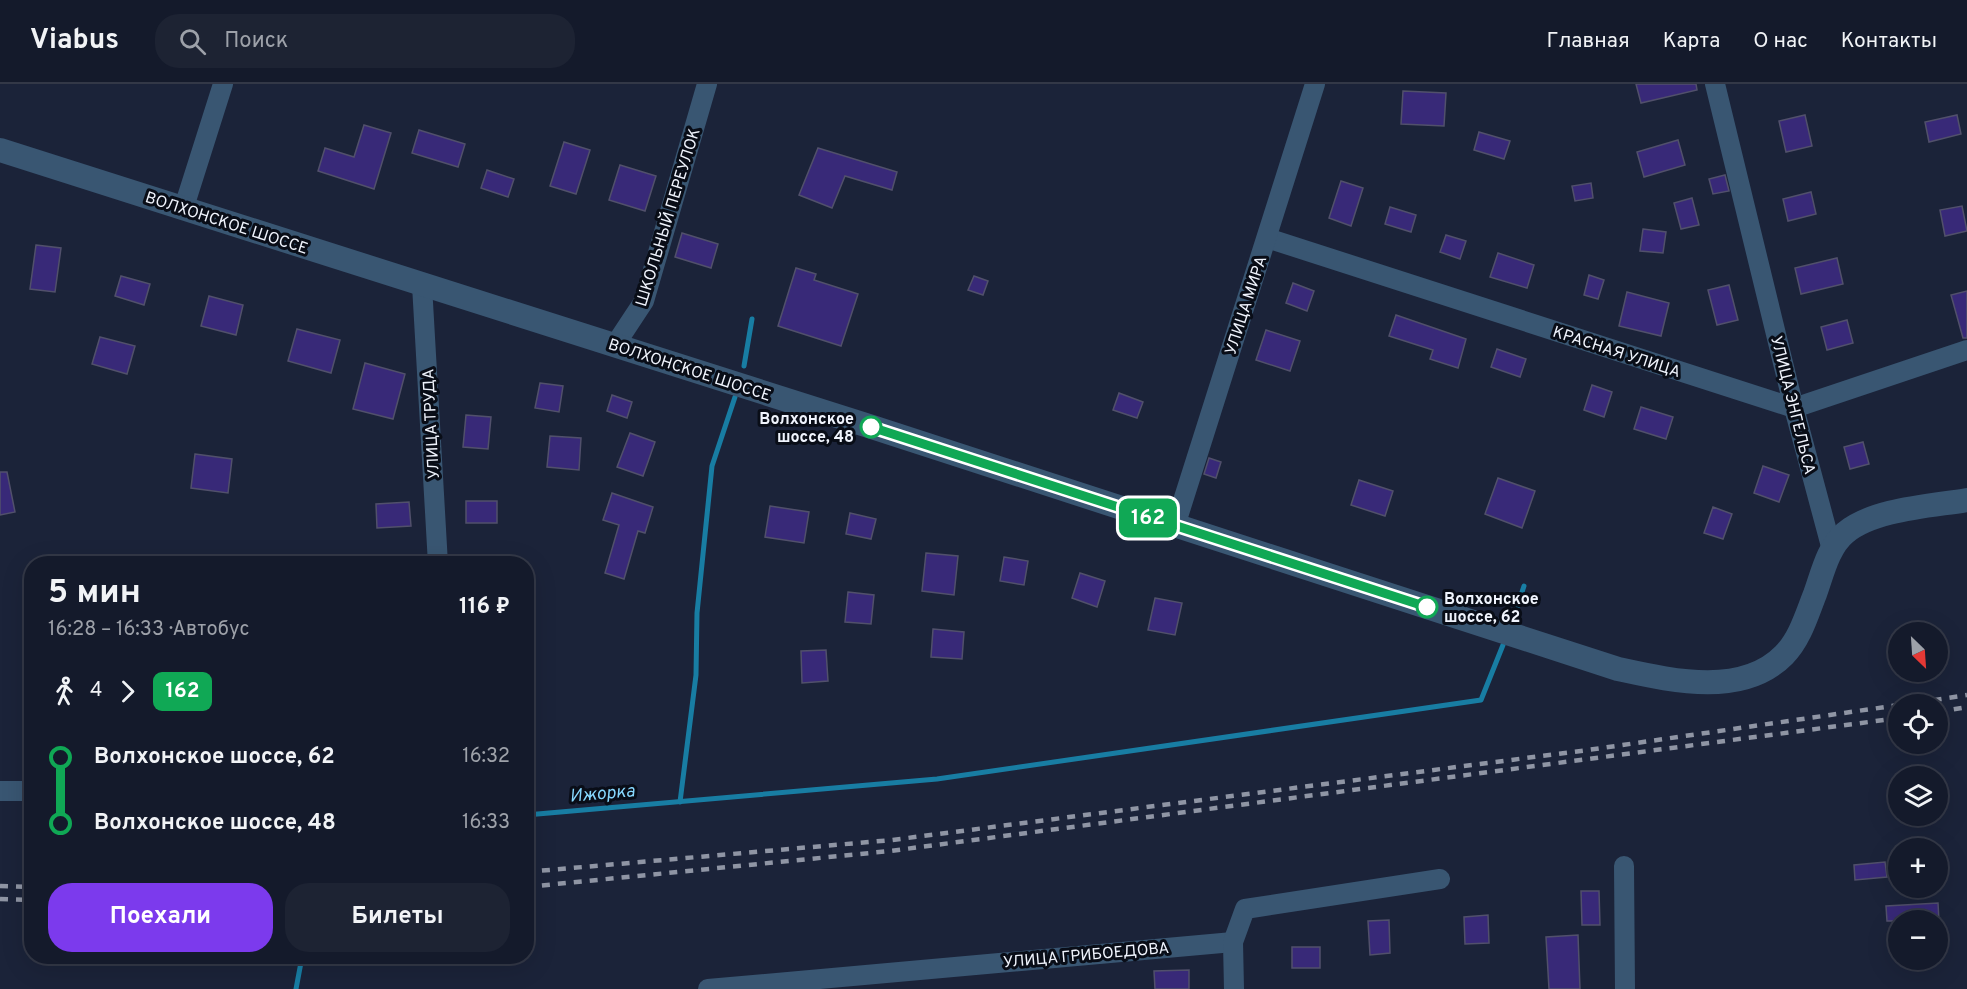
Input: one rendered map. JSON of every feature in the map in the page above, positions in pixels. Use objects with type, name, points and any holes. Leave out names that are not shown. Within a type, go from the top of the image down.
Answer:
[{"type":"street","points":[[184,207],[223,84]]},
{"type":"street","name":"ШКОЛЬНЫЙ ПЕРЕУЛОК","points":[[615,345],[644,301],[707,84]]},
{"type":"street","name":"УЛИЦА МИРА","points":[[1175,526],[1315,84]]},
{"type":"street","name":"УЛИЦА ЭНГЕЛЬСА","points":[[1715,84],[1794,408],[1832,550]]},
{"type":"street","name":"ВОЛХОНСКОЕ ШОССЕ","points":[[0,150],[615,345],[1618,669],[1671,681],[1726,681],[1750,675],[1784,655],[1804,622],[1832,550]]},
{"type":"street","name":"КРАСНАЯ УЛИЦА","points":[[1267,238],[1794,408]]},
{"type":"street","name":"УЛИЦА ТРУДА","points":[[422,285],[438,556]]},
{"type":"street","points":[[1794,408],[1967,350]]},
{"type":"street","points":[[1832,550],[1845,533],[1867,521],[1895,512],[1967,500]]},
{"type":"street","points":[[0,791],[24,791]]},
{"type":"street","points":[[1624,866],[1625,989]]},
{"type":"street","points":[[1234,989],[1233,942],[1245,909],[1440,879]]},
{"type":"street","name":"УЛИЦА ГРИБОЕДОВА","points":[[708,989],[1233,942]]},
{"type":"building","points":[[1636,84],[1696,84],[1697,90],[1641,103]]},
{"type":"building","points":[[1403,91],[1446,93],[1444,126],[1401,124]]},
{"type":"building","points":[[1805,115],[1812,146],[1786,152],[1779,121]]},
{"type":"building","points":[[1957,115],[1961,134],[1929,142],[1925,122]]},
{"type":"building","points":[[364,125],[391,133],[374,189],[318,171],[325,148],[354,157]]},
{"type":"building","points":[[419,130],[465,144],[458,167],[412,153]]},
{"type":"building","points":[[1479,132],[1510,141],[1504,159],[1474,150]]},
{"type":"building","points":[[1678,140],[1685,165],[1644,177],[1637,152]]},
{"type":"building","points":[[564,142],[590,150],[576,194],[550,186]]},
{"type":"building","points":[[818,148],[897,172],[892,190],[845,176],[832,208],[799,195]]},
{"type":"building","points":[[620,165],[656,176],[645,211],[609,200]]},
{"type":"building","points":[[487,170],[514,179],[508,197],[481,188]]},
{"type":"building","points":[[1725,175],[1729,191],[1713,194],[1709,179]]},
{"type":"building","points":[[1341,181],[1363,188],[1351,226],[1329,218]]},
{"type":"building","points":[[1591,183],[1593,198],[1575,201],[1572,186]]},
{"type":"building","points":[[1811,192],[1816,214],[1788,221],[1783,199]]},
{"type":"building","points":[[1692,198],[1699,225],[1681,229],[1674,203]]},
{"type":"building","points":[[1962,206],[1967,231],[1945,236],[1940,210]]},
{"type":"building","points":[[1390,207],[1416,215],[1411,232],[1385,224]]},
{"type":"building","points":[[1643,229],[1666,232],[1663,253],[1640,251]]},
{"type":"building","points":[[682,233],[718,244],[711,268],[675,257]]},
{"type":"building","points":[[1446,235],[1466,241],[1460,259],[1440,252]]},
{"type":"building","points":[[36,245],[61,248],[55,292],[30,289]]},
{"type":"building","points":[[1498,253],[1534,265],[1527,288],[1490,277]]},
{"type":"building","points":[[1837,258],[1843,284],[1801,294],[1795,268]]},
{"type":"building","points":[[796,268],[816,274],[814,280],[858,294],[841,346],[778,326]]},
{"type":"building","points":[[1589,275],[1604,280],[1598,299],[1584,295]]},
{"type":"building","points":[[121,276],[150,284],[144,305],[115,296]]},
{"type":"building","points":[[974,276],[988,281],[983,295],[968,290]]},
{"type":"building","points":[[1293,283],[1314,291],[1307,311],[1286,303]]},
{"type":"building","points":[[1729,285],[1738,320],[1717,325],[1708,290]]},
{"type":"building","points":[[1967,291],[1967,338],[1963,338],[1951,295]]},
{"type":"building","points":[[1627,292],[1669,303],[1661,336],[1619,326]]},
{"type":"building","points":[[209,296],[243,305],[236,335],[201,326]]},
{"type":"building","points":[[1396,315],[1466,339],[1458,368],[1430,359],[1433,350],[1389,336]]},
{"type":"building","points":[[1847,320],[1853,343],[1827,350],[1821,327]]},
{"type":"building","points":[[297,329],[340,340],[331,373],[288,361]]},
{"type":"building","points":[[1266,330],[1300,341],[1290,371],[1256,360]]},
{"type":"building","points":[[100,337],[135,346],[127,374],[92,364]]},
{"type":"building","points":[[1497,349],[1526,359],[1520,377],[1491,367]]},
{"type":"building","points":[[365,363],[405,374],[393,419],[353,409]]},
{"type":"building","points":[[540,383],[563,386],[559,412],[535,408]]},
{"type":"building","points":[[1592,385],[1612,392],[1604,417],[1584,410]]},
{"type":"building","points":[[1119,393],[1143,402],[1137,418],[1113,410]]},
{"type":"building","points":[[612,395],[632,402],[627,418],[607,411]]},
{"type":"building","points":[[1641,407],[1673,417],[1666,439],[1634,429]]},
{"type":"building","points":[[466,415],[491,417],[488,449],[463,447]]},
{"type":"building","points":[[630,433],[655,442],[643,476],[617,467]]},
{"type":"building","points":[[550,436],[581,438],[579,470],[547,467]]},
{"type":"building","points":[[1863,442],[1869,464],[1850,469],[1844,447]]},
{"type":"building","points":[[195,454],[232,459],[228,493],[191,488]]},
{"type":"building","points":[[1209,458],[1221,462],[1216,478],[1204,474]]},
{"type":"building","points":[[1763,466],[1789,475],[1779,502],[1754,493]]},
{"type":"building","points":[[0,472],[7,472],[15,512],[0,515]]},
{"type":"building","points":[[1498,478],[1535,491],[1522,528],[1485,514]]},
{"type":"building","points":[[1359,480],[1393,491],[1385,516],[1351,505]]},
{"type":"building","points":[[612,493],[653,507],[645,533],[638,531],[624,579],[605,573],[619,525],[603,520]]},
{"type":"building","points":[[466,501],[497,501],[497,523],[466,523]]},
{"type":"building","points":[[409,502],[411,526],[377,528],[376,504]]},
{"type":"building","points":[[770,506],[809,512],[804,543],[765,537]]},
{"type":"building","points":[[1713,507],[1732,514],[1723,539],[1704,533]]},
{"type":"building","points":[[850,513],[876,519],[871,539],[846,534]]},
{"type":"building","points":[[926,553],[958,556],[954,595],[922,591]]},
{"type":"building","points":[[1004,557],[1028,561],[1024,585],[1000,581]]},
{"type":"building","points":[[1080,573],[1105,581],[1097,607],[1072,598]]},
{"type":"building","points":[[848,592],[874,595],[871,624],[845,622]]},
{"type":"building","points":[[1155,598],[1182,603],[1175,635],[1148,630]]},
{"type":"building","points":[[933,629],[964,632],[962,659],[931,657]]},
{"type":"building","points":[[826,650],[828,681],[802,683],[801,651]]},
{"type":"building","points":[[1885,862],[1887,877],[1855,880],[1854,865]]},
{"type":"building","points":[[1581,891],[1599,891],[1600,925],[1582,925]]},
{"type":"building","points":[[1938,903],[1938,910],[1888,910],[1887,921],[1886,906]]},
{"type":"building","points":[[1488,915],[1489,943],[1465,944],[1464,917]]},
{"type":"building","points":[[1389,920],[1390,953],[1370,955],[1368,921]]},
{"type":"building","points":[[1578,935],[1580,989],[1549,989],[1546,937]]},
{"type":"building","points":[[1292,947],[1320,947],[1320,968],[1292,968]]},
{"type":"building","points":[[1189,970],[1189,989],[1155,989],[1154,971]]},
{"type":"waterway","points":[[744,366],[752,319]]},
{"type":"waterway","points":[[680,802],[696,675],[697,613],[712,466],[735,397]]},
{"type":"waterway","points":[[1514,616],[1524,586]]},
{"type":"waterway","points":[[534,814],[937,779],[1481,700],[1503,645]]},
{"type":"waterway","name":"Ижорка","points":[[296,989],[301,964]]},
{"type":"railway","points":[[1948,698],[1967,695]]},
{"type":"railway","points":[[534,871],[892,840],[1588,750],[1888,707]]},
{"type":"railway","points":[[1948,710],[1967,707]]},
{"type":"railway","points":[[534,886],[890,851],[1888,719]]},
{"type":"railway","points":[[0,886],[24,887]]},
{"type":"railway","points":[[0,899],[24,900]]},
{"type":"bus line","name":"162","points":[[871,427],[1427,607]]},
{"type":"place","name":"Волхонское шоссе, 48","points":[[871,427]]},
{"type":"place","name":"Волхонское шоссе, 62","points":[[1427,607]]}]
